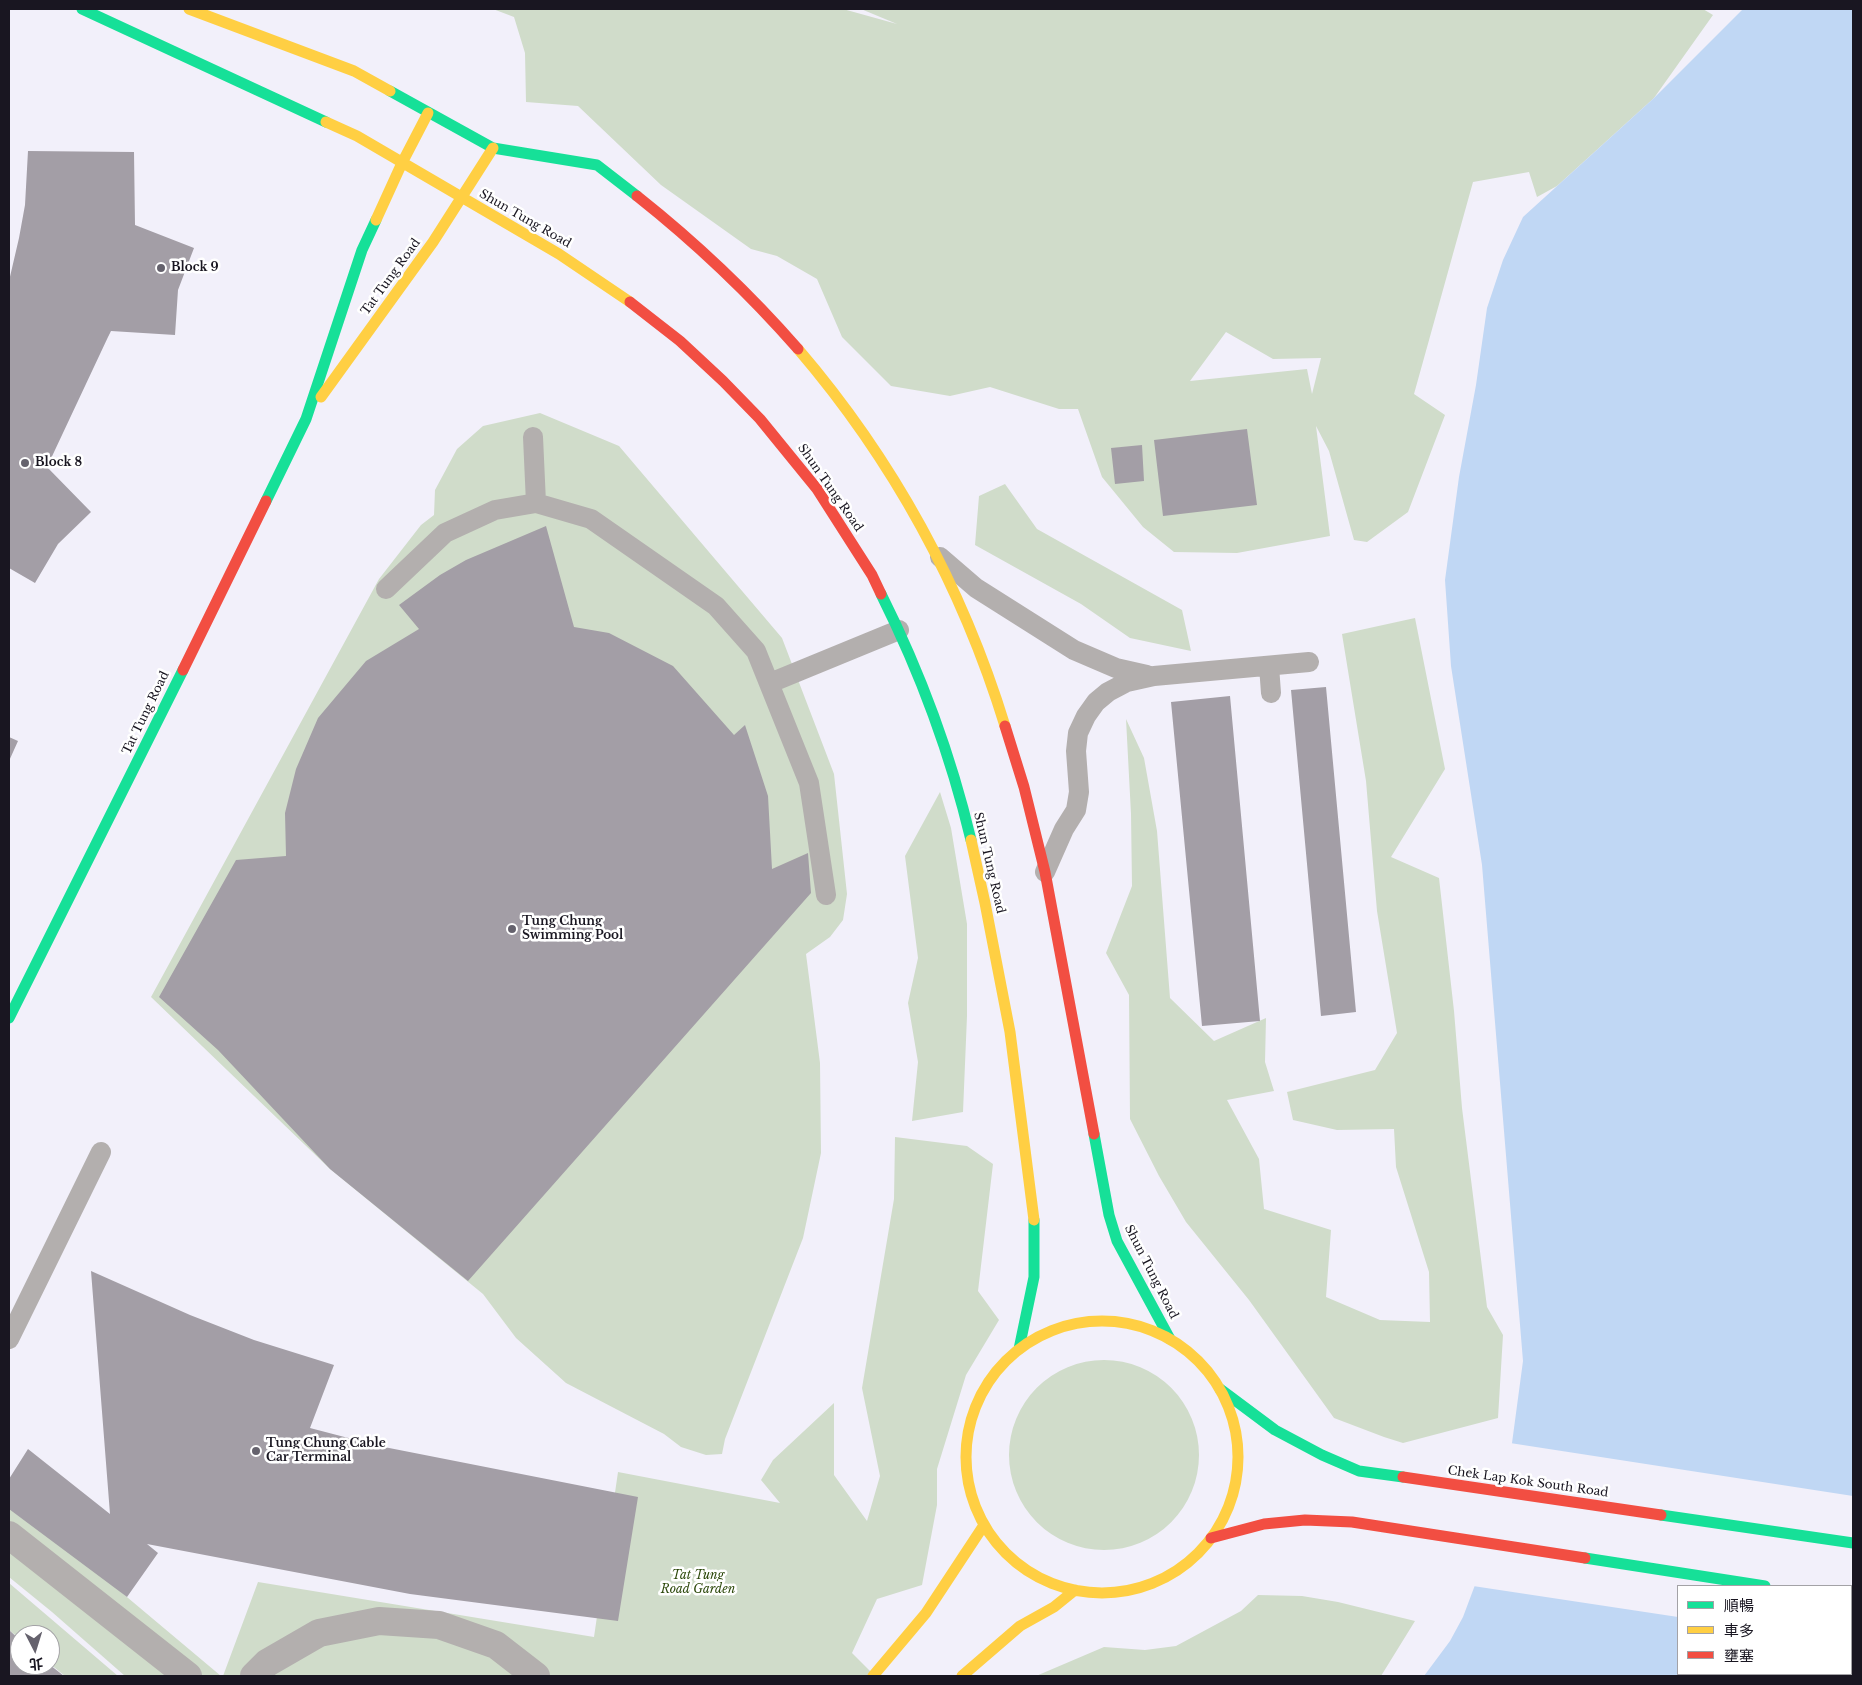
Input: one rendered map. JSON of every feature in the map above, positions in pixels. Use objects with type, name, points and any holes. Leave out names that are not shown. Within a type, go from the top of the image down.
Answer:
[{"type":"main road","name":"Shun Tung Road","points":[[82,9],[357,136],[559,254],[608,286],[667,330],[760,419],[817,489],[872,575],[899,630],[920,677],[966,820],[985,903],[1010,1032],[1034,1210],[1034,1277],[1018,1349]]},
{"type":"main road","name":"Shun Tung Road","points":[[189,9],[354,71],[493,148],[596,165],[659,213],[705,252],[783,332],[852,416],[912,509],[936,554],[972,633],[1002,716],[1024,787],[1045,872],[1109,1215],[1117,1241],[1170,1339]]},
{"type":"main road","name":"Tat Tung Road","points":[[9,1018],[134,770],[306,418],[362,250],[402,163],[428,113]]},
{"type":"main road","name":"Tat Tung Road","points":[[306,418],[433,242],[493,148]]},
{"type":"main road","points":[[1092,1322],[1119,1322],[1145,1328],[1170,1339],[1198,1361],[1220,1389],[1233,1420],[1238,1453],[1236,1479],[1232,1496],[1223,1518],[1211,1538],[1188,1562],[1157,1581],[1116,1592],[1075,1590],[1048,1582],[1022,1568],[1000,1548],[984,1525],[967,1480],[965,1455],[968,1430],[974,1407],[986,1385],[1000,1366],[1018,1349],[1042,1335],[1066,1326],[1092,1322]]},
{"type":"main road","name":"Chek Lap Kok South Road","points":[[1220,1389],[1275,1430],[1322,1455],[1359,1471],[1853,1543]]},
{"type":"main road","points":[[1211,1538],[1264,1524],[1305,1520],[1352,1522],[1759,1585]]},
{"type":"main road","points":[[872,1676],[926,1614],[984,1525]]},
{"type":"main road","points":[[962,1676],[1020,1626],[1054,1607],[1075,1590]]},
{"type":"street","points":[[9,1535],[188,1676]]},
{"type":"street","points":[[254,1676],[267,1663],[320,1634],[379,1621],[440,1625],[496,1645],[536,1676]]},
{"type":"lane","points":[[533,438],[536,503]]},
{"type":"lane","points":[[386,589],[445,533],[495,510],[536,503],[591,520],[716,606],[756,651],[773,682],[809,784],[826,895]]},
{"type":"lane","points":[[936,554],[976,588],[1074,650],[1116,668],[1154,676]]},
{"type":"lane","points":[[773,682],[899,630]]},
{"type":"lane","points":[[1045,872],[1064,829],[1076,810],[1079,792],[1076,751],[1078,733],[1086,716],[1096,702],[1108,692],[1127,682],[1154,676],[1310,662]]},
{"type":"lane","points":[[1269,666],[1271,693]]},
{"type":"lane","points":[[9,1339],[101,1152]]},
{"type":"green space","points":[[493,9],[843,9],[897,24],[861,9],[1703,9],[1713,15],[1654,98],[1557,186],[1537,197],[1529,172],[1473,182],[1414,394],[1445,415],[1408,512],[1367,542],[1354,540],[1329,451],[1316,426],[1330,536],[1237,553],[1174,552],[1143,527],[1102,477],[1078,409],[1059,409],[990,387],[950,396],[891,386],[842,337],[817,279],[777,256],[751,249],[661,185],[578,106],[526,102],[525,53],[514,17]],"holes":[[[1226,332],[1273,359],[1321,358],[1312,394],[1307,369],[1190,381]]]},
{"type":"green space","name":"Tung Chung Swimming Pool","points":[[540,413],[619,446],[782,638],[834,774],[847,894],[843,920],[830,937],[806,954],[820,1063],[821,1153],[803,1238],[725,1439],[722,1454],[706,1455],[681,1447],[664,1434],[566,1383],[516,1338],[483,1294],[330,1169],[151,997],[379,579],[421,525],[434,515],[435,490],[457,449],[483,426]]},
{"type":"green space","points":[[1005,484],[1037,529],[1182,610],[1191,651],[1130,638],[1081,604],[975,545],[979,496]]},
{"type":"green space","points":[[1415,618],[1445,769],[1391,857],[1439,878],[1454,1011],[1462,1108],[1487,1307],[1503,1335],[1498,1418],[1403,1443],[1334,1418],[1249,1300],[1186,1222],[1159,1176],[1130,1119],[1129,995],[1106,953],[1132,886],[1131,814],[1126,719],[1144,758],[1157,831],[1170,998],[1214,1041],[1266,1018],[1265,1062],[1274,1091],[1227,1100],[1259,1159],[1264,1209],[1331,1230],[1326,1297],[1380,1320],[1430,1322],[1429,1272],[1396,1167],[1394,1129],[1337,1130],[1293,1120],[1287,1092],[1375,1070],[1397,1033],[1377,911],[1366,781],[1342,634]]},
{"type":"green space","points":[[940,792],[951,828],[967,924],[967,1016],[963,1112],[912,1121],[918,1062],[908,1003],[918,958],[905,856]]},
{"type":"green space","name":"Tat Tung Road Garden","points":[[895,1137],[967,1146],[993,1164],[978,1291],[999,1320],[966,1375],[937,1469],[937,1505],[922,1585],[877,1599],[852,1653],[875,1676],[223,1676],[258,1582],[594,1637],[618,1472],[780,1503],[761,1480],[773,1460],[834,1403],[834,1475],[867,1521],[880,1476],[862,1388],[894,1199]]},
{"type":"green space","points":[[1113,1360],[1141,1367],[1172,1387],[1192,1418],[1198,1436],[1198,1474],[1192,1492],[1172,1523],[1141,1543],[1123,1549],[1095,1550],[1085,1549],[1059,1539],[1043,1529],[1030,1516],[1016,1492],[1010,1474],[1009,1446],[1010,1436],[1020,1410],[1030,1394],[1043,1381],[1067,1367],[1085,1361]]},
{"type":"green space","points":[[9,1498],[221,1676],[125,1676],[9,1577]]},
{"type":"green space","points":[[9,1583],[58,1625],[10,1625],[9,1630]]},
{"type":"green space","points":[[1258,1595],[1302,1596],[1338,1602],[1415,1621],[1381,1676],[1036,1676],[1104,1647],[1145,1650],[1176,1646],[1241,1611]]},
{"type":"green space","points":[[60,1627],[118,1676],[65,1676],[60,1672]]},
{"type":"water","points":[[1743,9],[1853,9],[1853,1676],[1424,1676],[1450,1641],[1463,1617],[1475,1585],[1512,1443],[1523,1361],[1482,865],[1451,666],[1445,580],[1459,477],[1476,385],[1487,308],[1503,260],[1523,217],[1654,98]]},
{"type":"pier","points":[[1510,1443],[1853,1496],[1853,1644],[1852,1585],[1677,1585],[1677,1617],[1473,1586]]},
{"type":"building","points":[[28,151],[134,152],[135,225],[194,248],[178,290],[175,335],[111,331],[108,337],[47,467],[91,512],[58,544],[35,583],[9,568],[9,281],[25,205]]},
{"type":"building","points":[[1247,429],[1257,505],[1163,516],[1154,440]]},
{"type":"building","points":[[1142,445],[1144,481],[1115,484],[1111,448]]},
{"type":"building","points":[[546,526],[574,627],[609,633],[673,666],[734,735],[745,725],[768,796],[772,869],[808,853],[811,893],[468,1281],[330,1169],[218,1050],[159,997],[236,860],[286,856],[285,813],[296,769],[318,718],[366,661],[419,629],[399,605],[440,575],[466,560]]},
{"type":"building","points":[[1326,687],[1356,1012],[1321,1016],[1291,690]]},
{"type":"building","points":[[1230,696],[1260,1021],[1202,1026],[1171,702]]},
{"type":"building","points":[[9,737],[18,741],[9,761]]},
{"type":"building","name":"Tung Chung Cable Car Terminal","points":[[91,1271],[190,1315],[254,1340],[334,1365],[310,1428],[379,1446],[638,1497],[618,1621],[410,1594],[147,1544],[158,1553],[127,1597],[9,1509],[9,1479],[28,1449],[110,1514]]},
{"type":"building","points":[[9,1630],[10,1675],[60,1675],[60,1673],[64,1676],[9,1676]]},
{"type":"traffic: fast","points":[[82,9],[326,122]]},
{"type":"traffic: fast","points":[[390,91],[493,148],[597,165],[637,196]]},
{"type":"traffic: fast","points":[[266,501],[306,419],[362,250],[376,220]]},
{"type":"traffic: fast","points":[[881,594],[909,654],[933,715],[954,777],[971,840]]},
{"type":"traffic: fast","points":[[9,1018],[183,670]]},
{"type":"traffic: fast","points":[[1094,1134],[1109,1215],[1117,1241],[1170,1339]]},
{"type":"traffic: fast","points":[[1019,1349],[1034,1277],[1034,1220]]},
{"type":"traffic: fast","points":[[1220,1389],[1275,1430],[1322,1455],[1359,1471],[1403,1477]]},
{"type":"traffic: fast","points":[[1661,1515],[1853,1543]]},
{"type":"traffic: fast","points":[[1585,1558],[1759,1585]]},
{"type":"traffic: slow","points":[[189,9],[354,71],[390,91]]},
{"type":"traffic: slow","points":[[376,220],[402,163],[428,113]]},
{"type":"traffic: slow","points":[[326,122],[357,136],[559,254],[630,302]]},
{"type":"traffic: slow","points":[[321,397],[433,242],[493,148]]},
{"type":"traffic: slow","points":[[798,349],[864,435],[894,480],[921,527],[946,574],[968,624],[988,674],[1005,726]]},
{"type":"traffic: slow","points":[[971,840],[1010,1032],[1034,1220]]},
{"type":"traffic: slow","points":[[1102,1321],[1141,1327],[1166,1337],[1198,1361],[1215,1382],[1227,1405],[1235,1431],[1238,1457],[1232,1496],[1222,1521],[1198,1553],[1177,1570],[1154,1582],[1128,1590],[1102,1593],[1063,1587],[1038,1577],[1006,1553],[989,1532],[977,1509],[969,1483],[966,1457],[972,1418],[982,1393],[1006,1361],[1027,1344],[1050,1332],[1076,1324],[1102,1321]]},
{"type":"traffic: slow","points":[[873,1676],[926,1613],[984,1525]]},
{"type":"traffic: slow","points":[[962,1676],[1020,1626],[1054,1607],[1075,1590]]},
{"type":"traffic: jam","points":[[637,196],[680,231],[721,269],[798,349]]},
{"type":"traffic: jam","points":[[630,302],[680,341],[760,419],[817,489],[872,575],[881,594]]},
{"type":"traffic: jam","points":[[183,670],[266,501]]},
{"type":"traffic: jam","points":[[1005,726],[1024,787],[1045,872],[1094,1134]]},
{"type":"traffic: jam","points":[[1403,1477],[1661,1515]]},
{"type":"traffic: jam","points":[[1211,1538],[1264,1524],[1305,1520],[1352,1522],[1585,1558]]},
{"type":"place","name":"Block 9","points":[[161,268]]},
{"type":"place","name":"Block 8","points":[[25,463]]},
{"type":"place","name":"Tung Chung Swimming Pool","points":[[512,929]]},
{"type":"place","name":"Tung Chung Cable Car Terminal","points":[[256,1451]]}]
